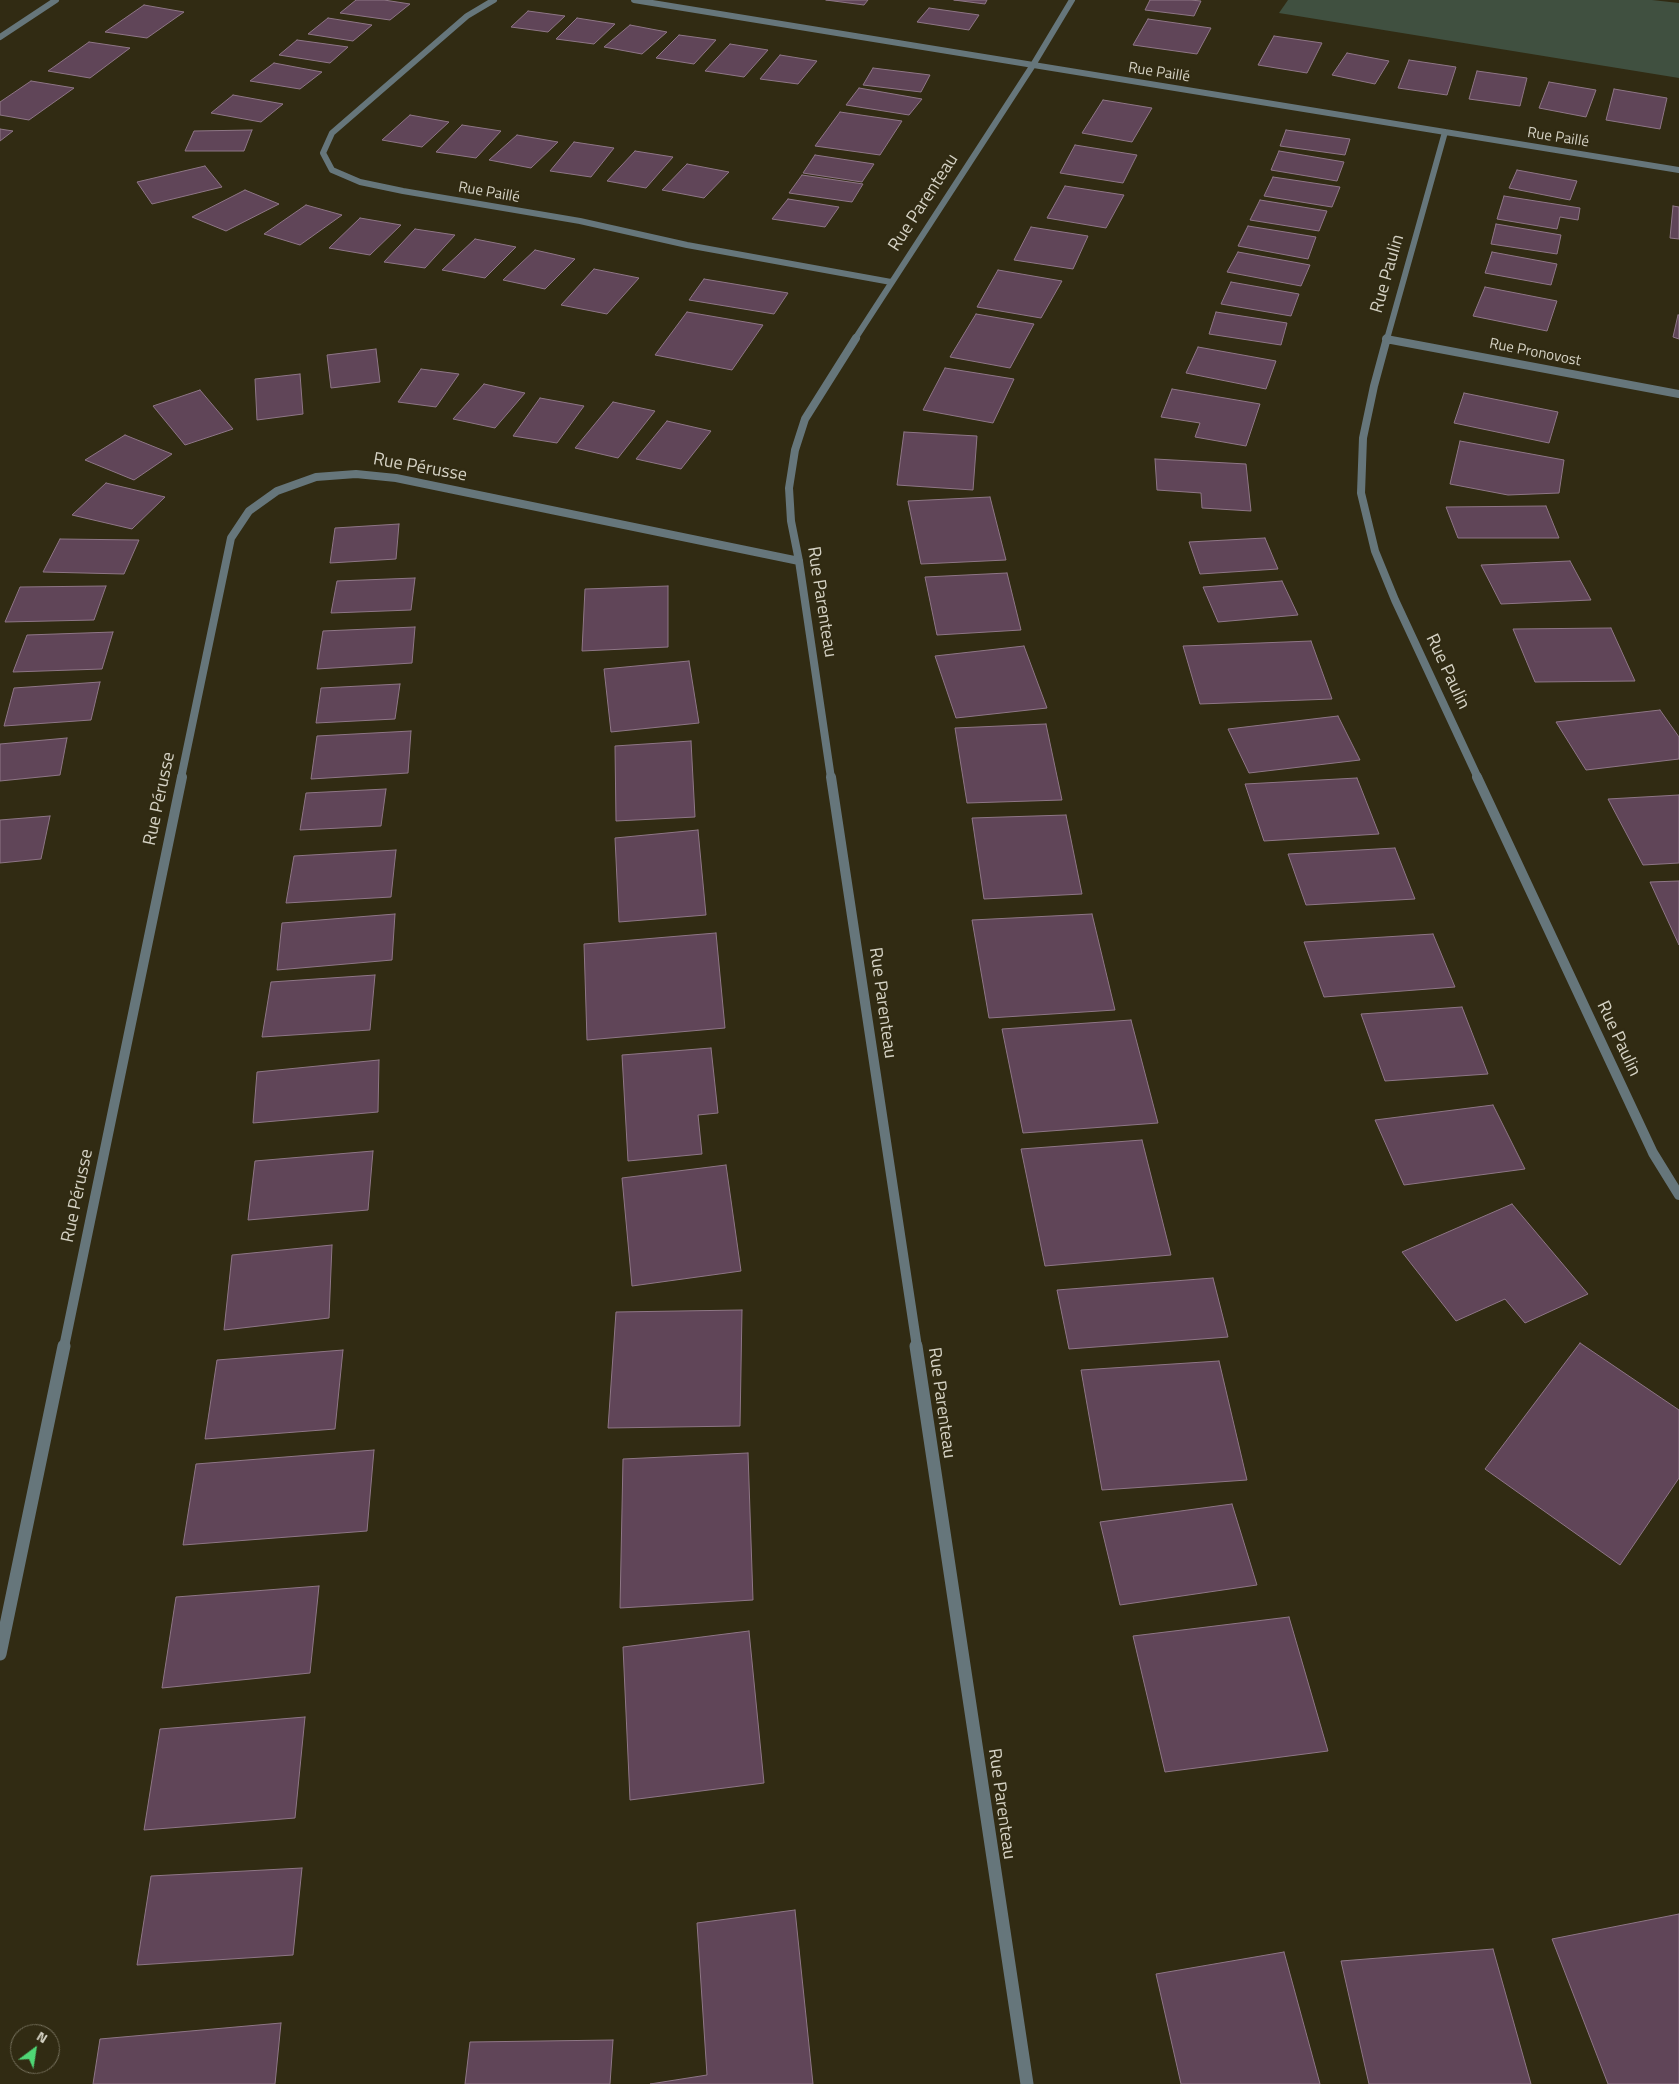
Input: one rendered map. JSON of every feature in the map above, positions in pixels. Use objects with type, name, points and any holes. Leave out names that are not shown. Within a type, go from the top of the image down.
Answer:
[{"type":"street","points":[[0,37],[56,0]]},
{"type":"street","name":"Rue Paillé","points":[[494,0],[467,16],[332,133],[323,154],[332,170],[360,182],[403,191],[580,221],[687,245],[891,282]]},
{"type":"street","name":"Rue Paillé","points":[[634,0],[1679,170]]},
{"type":"street","name":"Rue Parenteau","points":[[1026,2084],[799,561],[791,521],[789,488],[795,450],[805,419],[891,282],[1033,65],[1072,0]]},
{"type":"street","name":"Rue Paulin","points":[[1445,132],[1386,339],[1362,438],[1361,493],[1375,552],[1399,609],[1653,1153],[1679,1195]]},
{"type":"street","name":"Rue Pronovost","points":[[1386,339],[1679,394]]},
{"type":"street","name":"Rue Pérusse","points":[[0,1654],[231,538],[249,512],[277,492],[316,477],[356,474],[396,478],[799,561]]},
{"type":"green space","points":[[1288,0],[1652,0],[1679,3],[1679,78],[1279,13]]},
{"type":"building","points":[[356,0],[384,0],[410,4],[390,20],[340,13]]},
{"type":"building","points":[[826,0],[868,0],[864,5]]},
{"type":"building","points":[[954,0],[987,0],[985,4]]},
{"type":"building","points":[[1150,0],[1201,1],[1194,16],[1145,10]]},
{"type":"building","points":[[144,5],[184,12],[147,38],[105,32]]},
{"type":"building","points":[[929,8],[979,15],[969,30],[917,22]]},
{"type":"building","points":[[528,11],[565,16],[548,32],[511,27]]},
{"type":"building","points":[[328,18],[372,25],[353,41],[308,34]]},
{"type":"building","points":[[577,18],[615,24],[594,44],[556,39]]},
{"type":"building","points":[[1148,19],[1211,28],[1197,54],[1133,45]]},
{"type":"building","points":[[630,25],[667,32],[642,54],[604,47]]},
{"type":"building","points":[[679,35],[716,40],[694,64],[656,58]]},
{"type":"building","points":[[1274,36],[1322,43],[1307,73],[1258,65]]},
{"type":"building","points":[[297,40],[348,47],[330,63],[279,55]]},
{"type":"building","points":[[89,42],[130,48],[90,78],[48,71]]},
{"type":"building","points":[[730,44],[768,50],[744,77],[705,71]]},
{"type":"building","points":[[1347,53],[1389,61],[1375,84],[1332,75]]},
{"type":"building","points":[[780,55],[817,61],[798,84],[760,79]]},
{"type":"building","points":[[1409,60],[1456,67],[1447,95],[1398,88]]},
{"type":"building","points":[[274,63],[322,72],[300,89],[250,81]]},
{"type":"building","points":[[873,68],[930,75],[921,92],[863,85]]},
{"type":"building","points":[[1477,71],[1527,78],[1520,106],[1469,99]]},
{"type":"building","points":[[31,81],[74,88],[29,120],[0,115],[0,102]]},
{"type":"building","points":[[1549,82],[1596,90],[1586,117],[1539,108]]},
{"type":"building","points":[[859,88],[922,99],[909,115],[846,105]]},
{"type":"building","points":[[1614,89],[1667,98],[1660,129],[1606,120]]},
{"type":"building","points":[[233,95],[283,104],[261,122],[211,113]]},
{"type":"building","points":[[1103,100],[1152,108],[1132,142],[1082,133]]},
{"type":"building","points":[[840,112],[902,121],[880,155],[815,146]]},
{"type":"building","points":[[410,115],[449,122],[422,147],[382,140]]},
{"type":"building","points":[[462,125],[501,131],[476,158],[436,152]]},
{"type":"building","points":[[0,129],[13,131],[0,141]]},
{"type":"building","points":[[252,130],[244,151],[185,151],[194,131]]},
{"type":"building","points":[[1286,130],[1350,139],[1345,155],[1280,146]]},
{"type":"building","points":[[517,135],[558,142],[531,168],[489,160]]},
{"type":"building","points":[[574,142],[614,148],[591,177],[550,171]]},
{"type":"building","points":[[1075,145],[1137,155],[1123,183],[1060,173]]},
{"type":"building","points":[[635,151],[673,157],[646,188],[607,181]]},
{"type":"building","points":[[1279,151],[1344,162],[1337,181],[1271,170]]},
{"type":"building","points":[[815,155],[874,164],[862,182],[803,173]]},
{"type":"building","points":[[687,164],[729,172],[704,198],[662,190]]},
{"type":"building","points":[[205,166],[222,187],[152,204],[137,182]]},
{"type":"building","points":[[1517,170],[1577,181],[1570,200],[1509,188]]},
{"type":"building","points":[[802,175],[863,184],[852,202],[789,193]]},
{"type":"building","points":[[1273,177],[1340,187],[1332,207],[1264,196]]},
{"type":"building","points":[[1065,186],[1124,195],[1106,228],[1047,218]]},
{"type":"building","points":[[245,190],[279,204],[226,231],[192,217]]},
{"type":"building","points":[[1504,196],[1580,208],[1578,220],[1560,217],[1557,229],[1497,219]]},
{"type":"building","points":[[788,199],[839,207],[825,227],[772,219]]},
{"type":"building","points":[[1260,200],[1327,211],[1319,231],[1250,220]]},
{"type":"building","points":[[306,205],[342,215],[300,245],[264,234]]},
{"type":"building","points":[[1673,206],[1679,207],[1679,239],[1670,238]]},
{"type":"building","points":[[360,218],[401,225],[370,255],[329,248]]},
{"type":"building","points":[[1496,224],[1561,235],[1557,254],[1491,244]]},
{"type":"building","points":[[1248,226],[1316,237],[1308,259],[1238,246]]},
{"type":"building","points":[[1031,227],[1088,236],[1073,269],[1014,260]]},
{"type":"building","points":[[415,229],[455,235],[425,268],[384,262]]},
{"type":"building","points":[[475,239],[516,247],[485,278],[442,270]]},
{"type":"building","points":[[535,250],[575,259],[545,289],[503,280]]},
{"type":"building","points":[[1238,252],[1310,265],[1301,286],[1227,272]]},
{"type":"building","points":[[1492,252],[1557,264],[1551,285],[1485,273]]},
{"type":"building","points":[[594,269],[639,278],[607,314],[561,305]]},
{"type":"building","points":[[998,270],[1062,281],[1041,318],[977,307]]},
{"type":"building","points":[[704,279],[788,293],[774,314],[689,300]]},
{"type":"building","points":[[1231,282],[1299,294],[1291,316],[1221,304]]},
{"type":"building","points":[[1485,287],[1557,301],[1547,331],[1473,316]]},
{"type":"building","points":[[687,312],[763,325],[732,370],[655,355]]},
{"type":"building","points":[[1216,312],[1287,323],[1281,345],[1209,334]]},
{"type":"building","points":[[976,314],[1034,324],[1010,368],[950,357]]},
{"type":"building","points":[[1679,315],[1679,339],[1673,337]]},
{"type":"building","points":[[1198,347],[1276,361],[1266,389],[1186,373]]},
{"type":"building","points":[[376,349],[380,382],[331,388],[327,355]]},
{"type":"building","points":[[945,368],[1014,379],[993,423],[923,410]]},
{"type":"building","points":[[421,369],[459,374],[436,407],[398,402]]},
{"type":"building","points":[[300,374],[303,414],[257,420],[255,379]]},
{"type":"building","points":[[484,384],[525,393],[495,428],[453,419]]},
{"type":"building","points":[[1172,389],[1260,404],[1246,446],[1195,437],[1200,423],[1161,417]]},
{"type":"building","points":[[200,390],[233,429],[185,445],[153,406]]},
{"type":"building","points":[[1464,393],[1558,412],[1549,443],[1454,423]]},
{"type":"building","points":[[540,398],[584,406],[557,443],[513,436]]},
{"type":"building","points":[[613,402],[655,411],[618,458],[575,448]]},
{"type":"building","points":[[667,421],[711,431],[681,469],[636,459]]},
{"type":"building","points":[[904,432],[977,436],[973,490],[897,485]]},
{"type":"building","points":[[125,435],[172,454],[134,480],[85,460]]},
{"type":"building","points":[[1460,441],[1564,460],[1559,493],[1508,495],[1450,484]]},
{"type":"building","points":[[1155,459],[1246,464],[1251,511],[1202,508],[1201,493],[1157,490]]},
{"type":"building","points":[[106,483],[165,497],[132,529],[72,515]]},
{"type":"building","points":[[990,497],[1006,560],[921,564],[908,501]]},
{"type":"building","points":[[1546,506],[1559,538],[1458,538],[1446,507]]},
{"type":"building","points":[[399,524],[396,559],[330,563],[335,528]]},
{"type":"building","points":[[1265,538],[1278,569],[1200,574],[1189,542]]},
{"type":"building","points":[[60,539],[139,540],[124,574],[43,572]]},
{"type":"building","points":[[1570,561],[1591,600],[1501,604],[1481,565]]},
{"type":"building","points":[[1007,573],[1021,630],[937,635],[925,577]]},
{"type":"building","points":[[415,578],[411,610],[331,613],[337,581]]},
{"type":"building","points":[[1282,581],[1298,615],[1218,622],[1203,587]]},
{"type":"building","points":[[106,586],[94,620],[5,622],[20,587]]},
{"type":"building","points":[[668,586],[668,647],[582,651],[585,589]]},
{"type":"building","points":[[415,627],[412,663],[317,669],[323,631]]},
{"type":"building","points":[[1611,628],[1635,681],[1535,682],[1513,629]]},
{"type":"building","points":[[113,632],[102,669],[13,672],[27,635]]},
{"type":"building","points":[[1311,641],[1332,699],[1200,704],[1183,646]]},
{"type":"building","points":[[1024,646],[1047,708],[956,718],[935,656]]},
{"type":"building","points":[[689,661],[699,723],[611,732],[604,669]]},
{"type":"building","points":[[100,682],[91,720],[4,726],[14,688]]},
{"type":"building","points":[[400,684],[395,719],[316,723],[321,688]]},
{"type":"building","points":[[1660,710],[1679,737],[1679,759],[1586,770],[1556,722]]},
{"type":"building","points":[[1338,716],[1360,760],[1249,773],[1228,729]]},
{"type":"building","points":[[1046,724],[1062,800],[967,803],[955,728]]},
{"type":"building","points":[[411,731],[408,773],[311,779],[317,736]]},
{"type":"building","points":[[67,738],[60,775],[0,781],[0,744]]},
{"type":"building","points":[[691,741],[695,817],[616,821],[615,746]]},
{"type":"building","points":[[1357,778],[1379,834],[1264,841],[1245,784]]},
{"type":"building","points":[[386,789],[381,826],[300,830],[306,793]]},
{"type":"building","points":[[1679,795],[1679,863],[1643,865],[1608,799]]},
{"type":"building","points":[[1066,815],[1082,894],[984,899],[972,818]]},
{"type":"building","points":[[50,816],[41,859],[0,863],[0,820]]},
{"type":"building","points":[[698,830],[706,915],[619,922],[615,838]]},
{"type":"building","points":[[1395,848],[1415,899],[1306,905],[1288,854]]},
{"type":"building","points":[[396,850],[391,897],[286,903],[294,856]]},
{"type":"building","points":[[1679,881],[1679,945],[1650,882]]},
{"type":"building","points":[[395,914],[392,960],[277,970],[282,923]]},
{"type":"building","points":[[1092,914],[1115,1010],[989,1018],[972,920]]},
{"type":"building","points":[[716,933],[725,1028],[587,1040],[584,944]]},
{"type":"building","points":[[1433,934],[1455,987],[1324,997],[1304,942]]},
{"type":"building","points":[[375,975],[370,1030],[262,1037],[271,982]]},
{"type":"building","points":[[1462,1007],[1488,1074],[1385,1081],[1361,1014]]},
{"type":"building","points":[[1131,1020],[1158,1123],[1023,1133],[1002,1029]]},
{"type":"building","points":[[711,1048],[718,1113],[698,1115],[702,1154],[628,1161],[622,1055]]},
{"type":"building","points":[[379,1060],[378,1112],[253,1123],[257,1072]]},
{"type":"building","points":[[1493,1105],[1525,1169],[1404,1185],[1375,1120]]},
{"type":"building","points":[[1142,1140],[1171,1255],[1045,1266],[1021,1149]]},
{"type":"building","points":[[373,1151],[368,1210],[248,1220],[255,1161]]},
{"type":"building","points":[[726,1165],[741,1271],[632,1286],[622,1178]]},
{"type":"building","points":[[1512,1204],[1588,1294],[1525,1323],[1505,1299],[1456,1321],[1402,1252]]},
{"type":"building","points":[[332,1245],[329,1318],[224,1330],[232,1255]]},
{"type":"building","points":[[1213,1278],[1228,1337],[1069,1349],[1057,1290]]},
{"type":"building","points":[[742,1310],[740,1426],[608,1428],[616,1312]]},
{"type":"building","points":[[1580,1343],[1679,1410],[1679,1478],[1620,1565],[1485,1469]]},
{"type":"building","points":[[343,1350],[335,1429],[205,1439],[217,1360]]},
{"type":"building","points":[[1219,1361],[1247,1480],[1102,1490],[1081,1370]]},
{"type":"building","points":[[374,1450],[367,1531],[183,1545],[196,1464]]},
{"type":"building","points":[[748,1453],[753,1600],[620,1608],[623,1459]]},
{"type":"building","points":[[1232,1504],[1257,1585],[1120,1605],[1100,1522]]},
{"type":"building","points":[[319,1586],[310,1673],[162,1688],[176,1597]]},
{"type":"building","points":[[1289,1617],[1328,1751],[1165,1772],[1133,1636]]},
{"type":"building","points":[[749,1631],[764,1783],[630,1800],[623,1647]]},
{"type":"building","points":[[305,1717],[295,1818],[144,1830],[160,1729]]},
{"type":"building","points":[[302,1868],[293,1955],[137,1965],[151,1876]]},
{"type":"building","points":[[795,1910],[813,2084],[650,2084],[707,2075],[697,1923]]},
{"type":"building","points":[[1679,1914],[1679,2084],[1608,2084],[1552,1939]]},
{"type":"building","points":[[1493,1949],[1531,2084],[1369,2084],[1341,1961]]},
{"type":"building","points":[[1284,1952],[1320,2084],[1181,2084],[1156,1974]]},
{"type":"building","points":[[281,2023],[275,2084],[93,2084],[100,2039]]},
{"type":"building","points":[[613,2040],[610,2084],[465,2084],[470,2042]]}]
